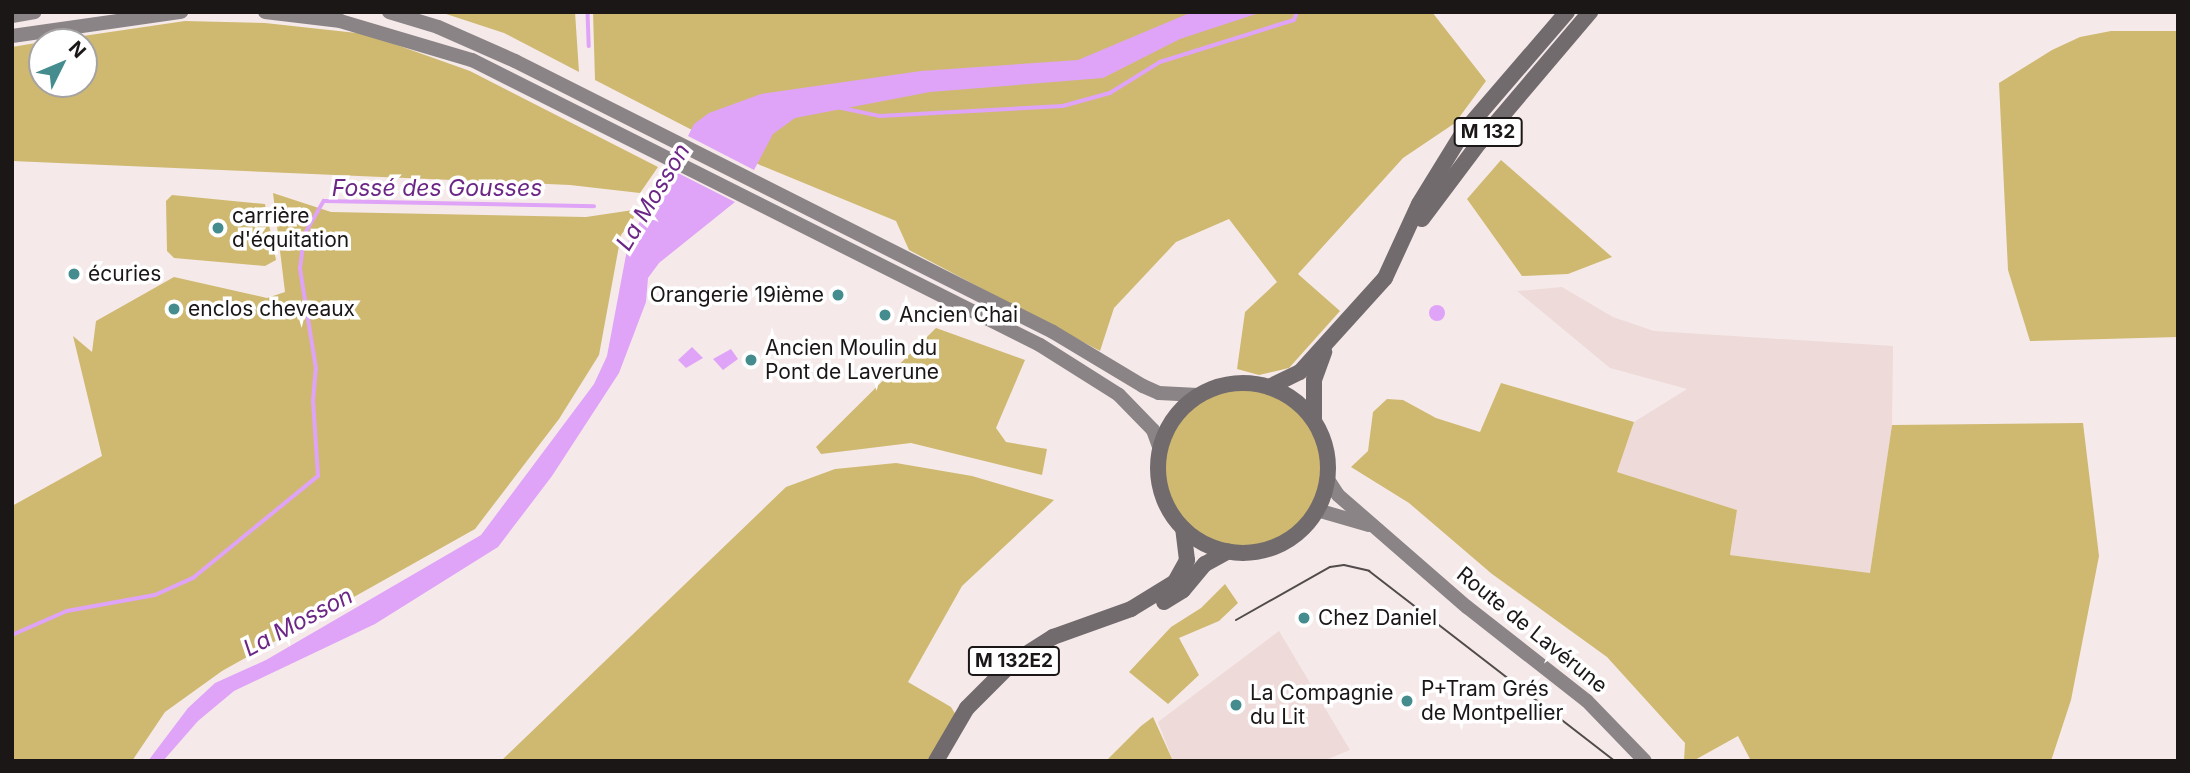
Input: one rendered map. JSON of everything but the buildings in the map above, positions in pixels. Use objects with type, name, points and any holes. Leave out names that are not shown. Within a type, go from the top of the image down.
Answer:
[{"type":"main road","points":[[12,16],[35,12]]},
{"type":"main road","points":[[12,36],[181,12]]},
{"type":"main road","points":[[265,12],[340,21],[429,44],[472,60],[1096,378],[1143,418],[1160,449],[1161,491],[1183,528],[1228,551],[1259,551],[1280,544],[1317,510],[1327,478],[1326,448],[1314,421],[1302,406],[1269,387],[1234,383],[1198,395],[1180,409],[1160,449]]},
{"type":"main road","points":[[389,12],[477,43],[669,138],[1053,332],[1143,386],[1159,393],[1198,395]]},
{"type":"main road","name":"M 132","points":[[1396,259],[1419,204],[1462,134],[1567,12]]},
{"type":"main road","name":"M 132","points":[[1269,387],[1293,379],[1353,314],[1396,259],[1452,175],[1590,12]]},
{"type":"main road","name":"M 132","points":[[1314,421],[1314,380],[1334,336]]},
{"type":"main road","name":"Route de Lavérune","points":[[1327,478],[1338,495],[1467,607],[1587,701],[1646,761]]},
{"type":"main road","name":"Route de Lavérune","points":[[1317,510],[1358,519],[1388,536]]},
{"type":"main road","name":"M 132E2","points":[[1130,609],[1166,590],[1185,571],[1183,528]]},
{"type":"main road","name":"M 132E2","points":[[936,761],[967,708],[1012,663],[1053,637],[1175,596],[1205,564],[1228,551]]},
{"type":"shaded area","points":[[440,12],[575,12],[579,72],[504,33]]},
{"type":"shaded area","points":[[593,12],[1432,12],[1486,81],[1455,123],[1403,158],[1298,274],[1340,311],[1289,368],[1259,375],[1237,369],[1245,312],[1277,282],[1229,219],[1176,242],[1114,308],[1100,351],[909,250],[896,221],[760,165],[595,80]]},
{"type":"shaded area","points":[[1192,12],[1262,12],[1180,39],[1103,78],[930,92],[795,118],[773,134],[754,170],[688,136],[694,124],[709,113],[761,94],[921,71],[1078,60]]},
{"type":"shaded area","points":[[185,21],[265,23],[366,34],[470,71],[658,167],[640,193],[570,185],[12,161],[12,47],[28,44],[28,98],[98,98],[98,34]]},
{"type":"shaded area","points":[[2111,31],[2178,31],[2178,337],[2030,341],[2008,270],[1999,83],[2052,50],[2080,37]]},
{"type":"shaded area","points":[[1501,160],[1612,257],[1568,274],[1522,276],[1467,199]]},
{"type":"shaded area","points":[[672,170],[735,202],[659,263],[648,278],[646,302],[619,373],[552,476],[498,547],[375,624],[234,691],[198,721],[163,761],[148,761],[188,708],[215,683],[266,660],[481,535],[594,384],[607,356],[629,239]]},
{"type":"shaded area","points":[[273,193],[331,212],[586,217],[640,209],[621,235],[599,355],[559,419],[475,529],[222,671],[165,712],[132,761],[12,761],[12,506],[102,456],[73,336],[92,352],[96,321],[174,277],[267,298],[285,292]]},
{"type":"shaded area","name":"carrière d'équitation","points":[[172,195],[265,204],[276,260],[265,266],[174,258],[167,251],[166,201]]},
{"type":"shaded area","points":[[1562,287],[1613,317],[1654,331],[1893,346],[1892,425],[1870,573],[1730,555],[1737,510],[1617,472],[1634,422],[1687,389],[1610,368],[1517,291]]},
{"type":"shaded area","points":[[1437,305],[1443,307],[1443,319],[1437,321],[1431,319],[1429,313],[1431,307]]},
{"type":"shaded area","points":[[936,328],[1025,360],[996,428],[1006,442],[1047,449],[1042,475],[911,443],[821,454],[816,447]]},
{"type":"shaded area","points":[[692,347],[703,358],[686,368],[678,360]]},
{"type":"shaded area","points":[[731,349],[738,359],[723,370],[713,359]]},
{"type":"shaded area","points":[[1501,383],[1634,422],[1617,472],[1737,510],[1730,555],[1870,573],[1892,425],[2083,423],[2099,556],[2071,700],[2051,761],[1751,761],[1738,736],[1693,761],[1684,761],[1685,743],[1607,657],[1492,574],[1409,503],[1351,467],[1368,451],[1373,412],[1387,399],[1403,400],[1436,418],[1480,432]]},
{"type":"shaded area","points":[[1243,390],[1273,396],[1298,413],[1315,438],[1321,468],[1315,498],[1298,523],[1273,540],[1243,546],[1213,540],[1188,523],[1171,498],[1165,468],[1171,438],[1188,413],[1213,396]]},
{"type":"shaded area","points":[[896,463],[972,476],[1054,500],[962,586],[908,682],[951,707],[959,720],[938,761],[501,761],[786,487],[835,469]]},
{"type":"shaded area","points":[[1225,584],[1238,603],[1219,621],[1179,638],[1199,675],[1168,704],[1129,672],[1171,627],[1201,608]]},
{"type":"shaded area","points":[[1279,631],[1350,750],[1323,761],[1173,761],[1158,722]]},
{"type":"shaded area","points":[[1153,717],[1173,761],[1106,761],[1141,726]]},
{"type":"waterway","name":"Fossé des Gousses","points":[[588,12],[589,46]]},
{"type":"waterway","name":"La Mosson","points":[[837,107],[880,116],[1063,106],[1110,93],[1160,62],[1294,20],[1297,12]]},
{"type":"waterway","name":"Fossé des Gousses","points":[[12,635],[67,611],[155,595],[193,578],[318,476],[313,401],[316,369],[300,269],[304,235],[324,201],[594,206]]},
{"type":"tram line","points":[[1236,620],[1330,567],[1344,565],[1369,571],[1615,761]]},
{"type":"place","name":"carrière d'équitation","points":[[218,228]]},
{"type":"place","name":"écuries","points":[[74,274]]},
{"type":"place","name":"Orangerie 19ième","points":[[838,295]]},
{"type":"place","name":"enclos cheveaux","points":[[174,309]]},
{"type":"place","name":"Ancien Chai","points":[[885,315]]},
{"type":"place","name":"Ancien Moulin du Pont de Laverune","points":[[751,360]]},
{"type":"place","name":"Chez Daniel","points":[[1304,618]]},
{"type":"place","name":"P+Tram Grés de Montpellier","points":[[1407,701]]},
{"type":"place","name":"La Compagnie du Lit","points":[[1236,705]]}]
